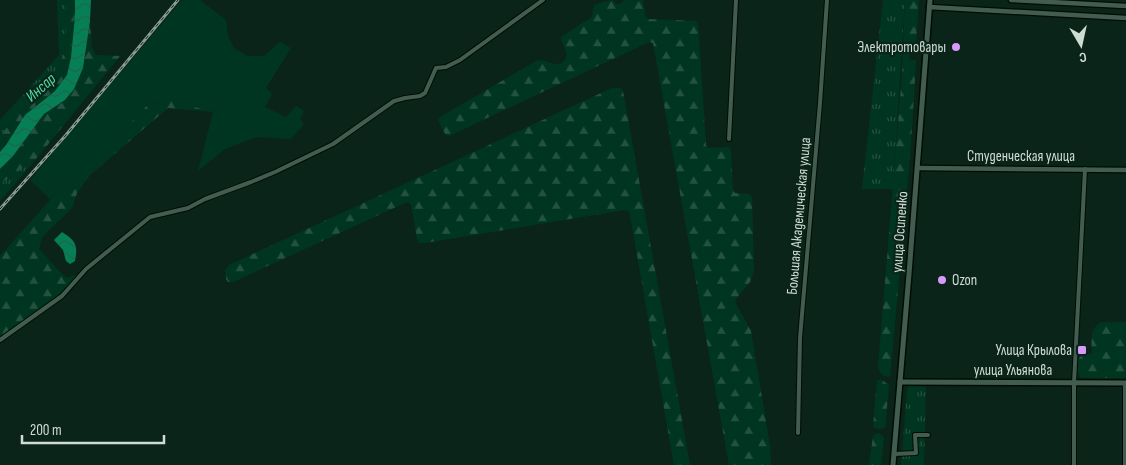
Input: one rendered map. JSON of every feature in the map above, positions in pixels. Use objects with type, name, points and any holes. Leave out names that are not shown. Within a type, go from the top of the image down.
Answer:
[{"type":"main road","name":"улица Осипенко","points":[[893,465],[930,0]]},
{"type":"main road","name":"улица Ульянова","points":[[900,382],[1126,383]]},
{"type":"street","points":[[0,340],[62,296],[86,269],[150,217],[188,208],[205,199],[275,172],[332,144],[394,101],[420,96],[425,93],[436,68],[446,67],[460,60],[543,0]]},
{"type":"street","points":[[729,139],[736,0]]},
{"type":"street","name":"Большая Академическая улица","points":[[798,433],[800,338],[827,0]]},
{"type":"street","points":[[1011,0],[1126,6]]},
{"type":"street","points":[[929,7],[1126,18]]},
{"type":"street","name":"Студенческая улица","points":[[916,168],[1126,170]]},
{"type":"street","points":[[1074,465],[1074,383],[1085,169]]},
{"type":"street","points":[[1126,383],[1126,465]]},
{"type":"street","points":[[894,454],[916,453],[915,435],[928,435]]},
{"type":"green space","points":[[57,0],[64,0],[68,14],[64,53],[49,87],[22,109],[0,136],[0,120],[59,55]]},
{"type":"green space","points":[[64,0],[75,0],[71,57],[67,75],[55,91],[37,104],[0,152],[0,136],[22,109],[49,87],[64,53],[68,14]]},
{"type":"green space","points":[[182,0],[200,0],[226,20],[228,36],[234,48],[248,56],[264,56],[280,42],[291,48],[266,88],[272,94],[265,107],[286,117],[296,106],[304,111],[300,119],[304,124],[291,139],[256,137],[225,149],[198,171],[213,112],[156,96],[118,136],[92,169],[60,189],[50,199],[30,180]]},
{"type":"green space","points":[[613,0],[616,4],[622,3],[624,0],[643,0],[645,16],[648,19],[696,21],[698,24],[706,145],[708,148],[729,147],[731,150],[733,190],[735,193],[749,194],[752,197],[754,272],[750,282],[735,302],[751,331],[770,446],[771,465],[729,465],[653,43],[649,42],[449,136],[445,134],[438,120],[440,117],[538,60],[556,64],[562,63],[565,60],[566,54],[561,37],[592,17],[594,5]]},
{"type":"green space","points":[[883,0],[905,0],[893,189],[862,189]]},
{"type":"green space","points":[[905,0],[919,0],[916,42],[911,44],[909,59],[916,61],[911,145],[890,377],[882,375],[878,368],[902,74]]},
{"type":"green space","points":[[90,21],[92,48],[96,55],[120,56],[36,159],[0,184],[0,169],[13,156],[44,114],[65,101],[83,68]]},
{"type":"green space","points":[[612,88],[620,88],[623,91],[690,465],[674,465],[629,211],[625,210],[420,243],[417,239],[411,204],[407,202],[233,282],[228,282],[226,279],[225,270],[229,265]]},
{"type":"green space","points":[[156,95],[213,112],[168,108],[89,176],[77,193],[72,208],[42,237],[39,249],[67,278],[87,271],[64,297],[0,342],[0,256],[60,189],[92,169],[118,136]]},
{"type":"green space","points":[[36,159],[0,201],[0,184]]},
{"type":"green space","points":[[1102,322],[1126,322],[1126,378],[1081,378],[1077,366],[1078,359],[1083,355],[1092,354],[1091,340],[1093,332]]},
{"type":"green space","points":[[877,380],[882,380],[889,385],[885,428],[878,429],[873,427]]},
{"type":"green space","points":[[909,386],[926,387],[924,465],[901,465],[907,390]]},
{"type":"green space","points":[[878,433],[884,437],[881,465],[869,465],[873,436]]},
{"type":"water","points":[[75,0],[91,0],[83,68],[74,89],[65,100],[44,114],[13,156],[0,169],[0,152],[25,115],[55,91],[67,75],[71,57]]},
{"type":"water","points":[[62,232],[73,241],[76,247],[75,261],[70,264],[66,261],[63,250],[54,240]]},
{"type":"railway","points":[[0,209],[66,135],[178,0]]},
{"type":"place","name":"Электротовары","points":[[956,47]]},
{"type":"place","name":"Ozon","points":[[942,280]]},
{"type":"place","name":"Улица Крылова","points":[[1082,350]]},
{"type":"water label","name":"Инсар","points":[[41,88]]}]
